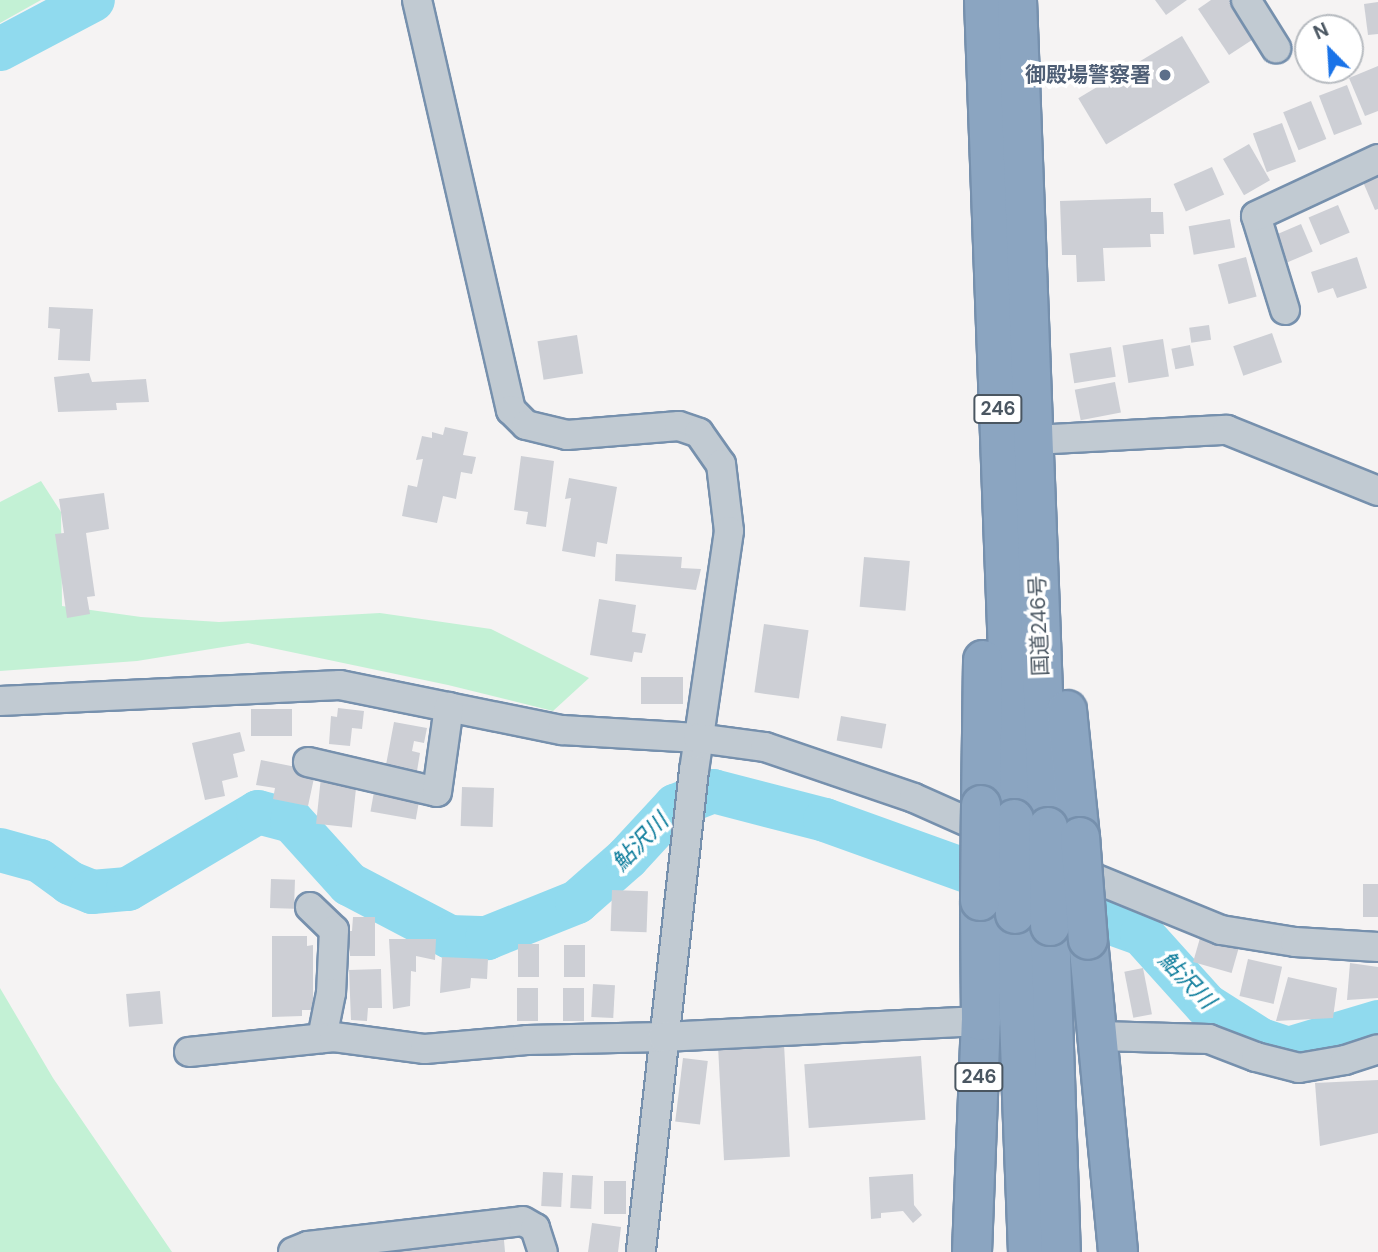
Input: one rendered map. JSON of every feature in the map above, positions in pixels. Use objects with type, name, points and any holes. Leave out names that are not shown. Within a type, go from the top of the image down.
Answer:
[{"type":"highway","name":"246","points":[[972,1252],[981,1021],[1015,914],[1031,822],[1058,627],[1018,511],[984,0]]},
{"type":"highway","name":"246","points":[[1017,0],[1033,440],[1018,511],[984,614],[1031,822],[1088,940],[1116,1252]]},
{"type":"highway","name":"246","points":[[1028,1252],[1015,914],[1031,822]]},
{"type":"highway","name":"246","points":[[1015,914],[1061,1252]]},
{"type":"street","points":[[417,0],[511,410],[526,425],[567,435],[679,426],[699,433],[721,464],[729,531],[698,738],[641,1252]]},
{"type":"street","points":[[1246,0],[1276,48]]},
{"type":"street","points":[[1285,310],[1256,216],[1378,159]]},
{"type":"street","points":[[1033,440],[1227,430],[1378,491]]},
{"type":"street","points":[[0,701],[340,685],[562,730],[698,738],[765,747],[914,798],[1120,890],[1221,930],[1295,942],[1378,947]]},
{"type":"street","points":[[307,762],[437,792],[449,707]]},
{"type":"street","points":[[310,907],[334,930],[331,993],[322,1038]]},
{"type":"street","points":[[189,1052],[322,1038],[425,1049],[527,1040],[663,1037],[981,1021]]},
{"type":"street","points":[[1098,1037],[1209,1039],[1256,1058],[1299,1068],[1345,1060],[1378,1049]]},
{"type":"street","points":[[293,1252],[308,1246],[523,1221],[535,1228],[543,1252]]},
{"type":"green space","points":[[0,0],[41,0],[0,23]]},
{"type":"green space","points":[[41,481],[61,512],[62,606],[141,617],[219,622],[380,613],[491,629],[589,678],[553,711],[448,685],[248,643],[137,661],[0,671],[0,502]]},
{"type":"green space","points":[[0,988],[53,1078],[172,1252],[0,1252]]},
{"type":"building","points":[[1155,0],[1187,0],[1166,15]]},
{"type":"building","points":[[1211,0],[1230,0],[1255,38],[1229,55],[1198,9]]},
{"type":"building","points":[[1378,2],[1378,34],[1368,35],[1364,4]]},
{"type":"building","points":[[1182,36],[1210,82],[1106,145],[1078,98]]},
{"type":"building","points":[[1378,66],[1378,111],[1365,116],[1352,84],[1364,84],[1364,72]]},
{"type":"building","points":[[1347,85],[1362,124],[1334,135],[1319,96]]},
{"type":"building","points":[[1311,101],[1326,139],[1299,150],[1283,112]]},
{"type":"building","points":[[1282,123],[1296,162],[1267,172],[1253,134]]},
{"type":"building","points":[[1249,144],[1270,180],[1244,195],[1223,159]]},
{"type":"building","points":[[1212,167],[1224,194],[1186,211],[1174,184]]},
{"type":"building","points":[[1378,176],[1378,209],[1375,210],[1363,182]]},
{"type":"building","points":[[1151,198],[1151,212],[1163,212],[1164,234],[1150,234],[1151,247],[1103,248],[1105,281],[1077,282],[1076,255],[1062,255],[1060,201]]},
{"type":"building","points":[[1338,205],[1350,233],[1320,245],[1309,218]]},
{"type":"building","points":[[1230,219],[1235,248],[1194,255],[1189,226]]},
{"type":"building","points":[[1301,224],[1313,252],[1282,265],[1271,237]]},
{"type":"building","points":[[1246,257],[1257,297],[1229,304],[1218,265]]},
{"type":"building","points":[[1357,257],[1367,288],[1337,298],[1333,288],[1318,293],[1311,272]]},
{"type":"building","points":[[49,307],[93,309],[90,361],[58,360],[60,329],[48,328]]},
{"type":"building","points":[[1209,325],[1211,340],[1191,343],[1189,328]]},
{"type":"building","points":[[1272,333],[1282,362],[1243,376],[1233,346]]},
{"type":"building","points":[[577,335],[583,374],[544,380],[537,341]]},
{"type":"building","points":[[1163,339],[1169,377],[1128,383],[1123,345]]},
{"type":"building","points":[[1190,345],[1194,366],[1175,369],[1171,349]]},
{"type":"building","points":[[1111,347],[1116,377],[1074,383],[1070,354]]},
{"type":"building","points":[[89,373],[92,382],[146,379],[149,402],[116,403],[117,410],[58,412],[54,377]]},
{"type":"building","points":[[1115,382],[1121,412],[1081,420],[1075,390]]},
{"type":"building","points":[[445,427],[468,432],[463,455],[476,457],[472,474],[461,472],[456,499],[443,496],[437,523],[402,516],[408,485],[417,487],[423,459],[416,460],[422,436],[432,438],[432,432],[443,435]]},
{"type":"building","points":[[521,456],[554,461],[546,527],[526,524],[528,512],[514,510]]},
{"type":"building","points":[[569,478],[617,487],[607,544],[597,542],[595,557],[562,551],[571,498],[565,499]]},
{"type":"building","points":[[104,493],[109,529],[86,533],[95,596],[87,597],[90,614],[67,618],[55,534],[64,533],[59,499]]},
{"type":"building","points":[[616,554],[682,557],[681,568],[701,569],[696,590],[615,581]]},
{"type":"building","points":[[864,557],[910,561],[905,611],[860,607]]},
{"type":"building","points":[[599,599],[636,605],[632,632],[646,634],[642,653],[634,652],[632,662],[590,655]]},
{"type":"building","points":[[764,624],[809,630],[799,699],[754,692]]},
{"type":"building","points":[[641,677],[683,677],[683,704],[641,704]]},
{"type":"building","points":[[338,708],[364,711],[362,729],[352,728],[350,746],[329,744],[331,716],[337,717]]},
{"type":"building","points":[[251,709],[292,709],[292,736],[251,736]]},
{"type":"building","points":[[841,716],[886,724],[882,749],[837,741]]},
{"type":"building","points":[[394,722],[427,728],[424,743],[414,741],[412,751],[420,753],[417,771],[386,765]]},
{"type":"building","points":[[240,732],[245,751],[233,754],[238,777],[222,781],[225,796],[205,800],[192,743]]},
{"type":"building","points":[[261,760],[306,769],[304,776],[314,778],[308,806],[273,799],[275,788],[256,785]]},
{"type":"building","points":[[321,777],[357,781],[352,828],[316,824]]},
{"type":"building","points":[[375,786],[420,794],[416,820],[370,812]]},
{"type":"building","points":[[462,787],[494,788],[493,827],[461,826]]},
{"type":"building","points":[[271,879],[295,880],[294,909],[270,908]]},
{"type":"building","points":[[1363,884],[1378,884],[1378,917],[1363,917]]},
{"type":"building","points":[[612,890],[648,891],[647,932],[611,931]]},
{"type":"building","points":[[353,917],[375,917],[375,956],[350,956],[347,931],[352,931]]},
{"type":"building","points":[[272,936],[307,936],[307,946],[313,945],[313,1010],[302,1010],[302,1016],[272,1017]]},
{"type":"building","points":[[1200,938],[1238,949],[1232,973],[1193,962]]},
{"type":"building","points":[[389,939],[436,939],[435,960],[416,956],[416,972],[411,971],[410,1006],[393,1009]]},
{"type":"building","points":[[518,944],[539,944],[539,977],[518,977]]},
{"type":"building","points":[[564,945],[585,945],[585,977],[564,977]]},
{"type":"building","points":[[442,957],[488,959],[487,979],[471,978],[470,988],[440,993]]},
{"type":"building","points":[[1248,959],[1282,967],[1274,1004],[1239,996]]},
{"type":"building","points":[[1350,963],[1378,967],[1378,998],[1347,1000]]},
{"type":"building","points":[[1143,968],[1152,1014],[1133,1018],[1124,972]]},
{"type":"building","points":[[381,969],[382,1008],[368,1008],[367,1021],[351,1020],[349,970]]},
{"type":"building","points":[[1288,977],[1337,988],[1333,1018],[1276,1021]]},
{"type":"building","points":[[593,984],[615,985],[613,1018],[591,1017]]},
{"type":"building","points":[[517,988],[538,988],[538,1021],[517,1021]]},
{"type":"building","points":[[563,988],[584,988],[584,1021],[563,1021]]},
{"type":"building","points":[[160,991],[163,1024],[129,1027],[126,994]]},
{"type":"building","points":[[784,1044],[790,1157],[724,1160],[718,1047]]},
{"type":"building","points":[[921,1056],[925,1120],[809,1128],[804,1064]]},
{"type":"building","points":[[683,1058],[708,1061],[700,1125],[675,1122]]},
{"type":"building","points":[[1378,1080],[1378,1133],[1320,1146],[1315,1083]]},
{"type":"building","points":[[543,1172],[563,1173],[561,1207],[541,1206]]},
{"type":"building","points":[[913,1174],[914,1205],[922,1215],[913,1223],[903,1211],[881,1213],[881,1218],[871,1219],[869,1177]]},
{"type":"building","points":[[572,1175],[593,1176],[591,1209],[570,1208]]},
{"type":"building","points":[[604,1181],[626,1181],[626,1214],[604,1214]]},
{"type":"building","points":[[502,1217],[505,1252],[298,1252]]},
{"type":"building","points":[[592,1223],[621,1227],[618,1252],[588,1252]]},
{"type":"waterway","points":[[0,49],[93,0]]},
{"type":"waterway","name":"鮎沢川","points":[[0,850],[40,861],[70,883],[92,892],[128,889],[258,812],[292,821],[349,884],[450,937],[487,938],[577,902],[627,858],[675,806],[713,791],[825,820],[1142,934],[1206,1005],[1261,1040],[1288,1049],[1378,1022]]},
{"type":"place","name":"御殿場警察署","points":[[1165,75]]}]
